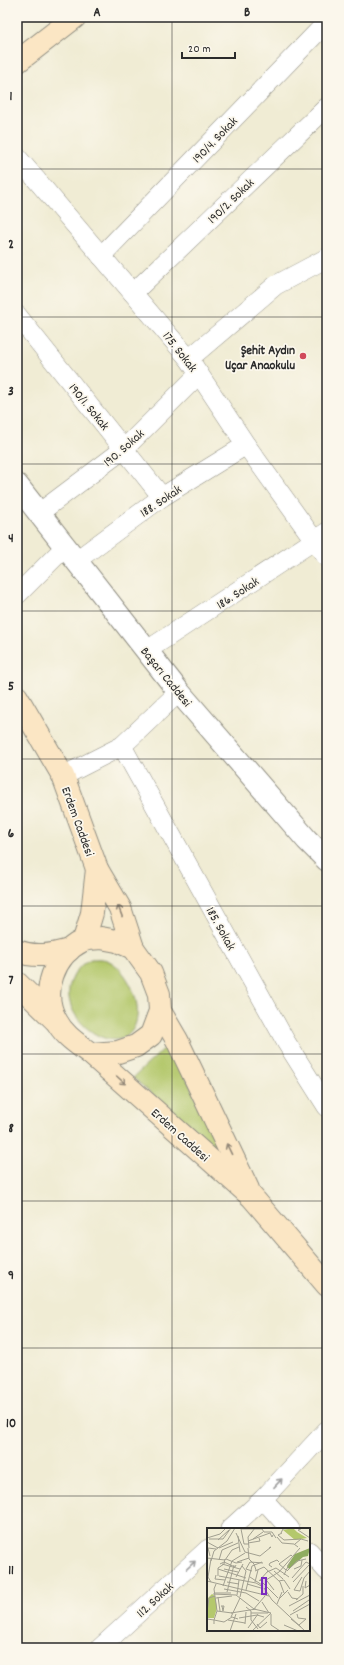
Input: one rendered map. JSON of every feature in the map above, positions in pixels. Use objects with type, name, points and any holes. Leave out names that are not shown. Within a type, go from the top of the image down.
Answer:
[{"type":"main road","points":[[17,62],[75,17]]},
{"type":"main road","name":"Erdem Caddesi","points":[[17,697],[63,776],[97,869],[120,908],[133,948]]},
{"type":"main road","points":[[55,1020],[50,1001],[50,982],[57,965],[76,945],[92,913],[97,869]]},
{"type":"main road","points":[[17,951],[26,954],[48,956],[76,945],[101,938],[117,941],[133,948],[151,973],[159,994],[160,1011],[151,1035],[136,1046],[118,1052],[92,1054],[66,1035],[55,1020],[17,983]]},
{"type":"main road","name":"Erdem Caddesi","points":[[160,1011],[177,1040],[252,1197]]},
{"type":"main road","name":"Erdem Caddesi","points":[[92,1054],[252,1197],[327,1285]]},
{"type":"street","name":"190/4. Sokak","points":[[101,256],[323,24]]},
{"type":"street","name":"190/2. Sokak","points":[[133,293],[327,108]]},
{"type":"street","name":"175. Sokak","points":[[17,157],[194,367],[246,445],[321,536],[327,558]]},
{"type":"street","name":"190. Sokak","points":[[39,513],[124,449],[194,367],[276,285],[327,258]]},
{"type":"street","name":"190/1. Sokak","points":[[17,314],[162,497]]},
{"type":"street","name":"188. Sokak","points":[[17,595],[71,553],[246,445]]},
{"type":"street","name":"Başarı Caddesi","points":[[17,485],[179,692],[307,840],[327,860]]},
{"type":"street","name":"186. Sokak","points":[[146,651],[321,536]]},
{"type":"street","points":[[63,776],[122,746],[179,692]]},
{"type":"street","name":"185. Sokak","points":[[122,746],[286,1042],[327,1107]]},
{"type":"street","points":[[231,1528],[263,1499],[327,1430]]},
{"type":"street","points":[[263,1499],[289,1528]]},
{"type":"street","name":"112. Sokak","points":[[100,1648],[207,1550]]},
{"type":"street","points":[[310,1551],[327,1571]]},
{"type":"green space","points":[[91,959],[104,959],[116,965],[122,971],[132,987],[137,1005],[136,1022],[129,1034],[118,1039],[105,1038],[92,1032],[80,1022],[72,1009],[69,994],[72,979],[80,967]]},
{"type":"green space","points":[[170,1043],[221,1151],[133,1078]]},
{"type":"place","name":"Şehit Aydın Uçar Anaokulu","points":[[303,356]]}]
